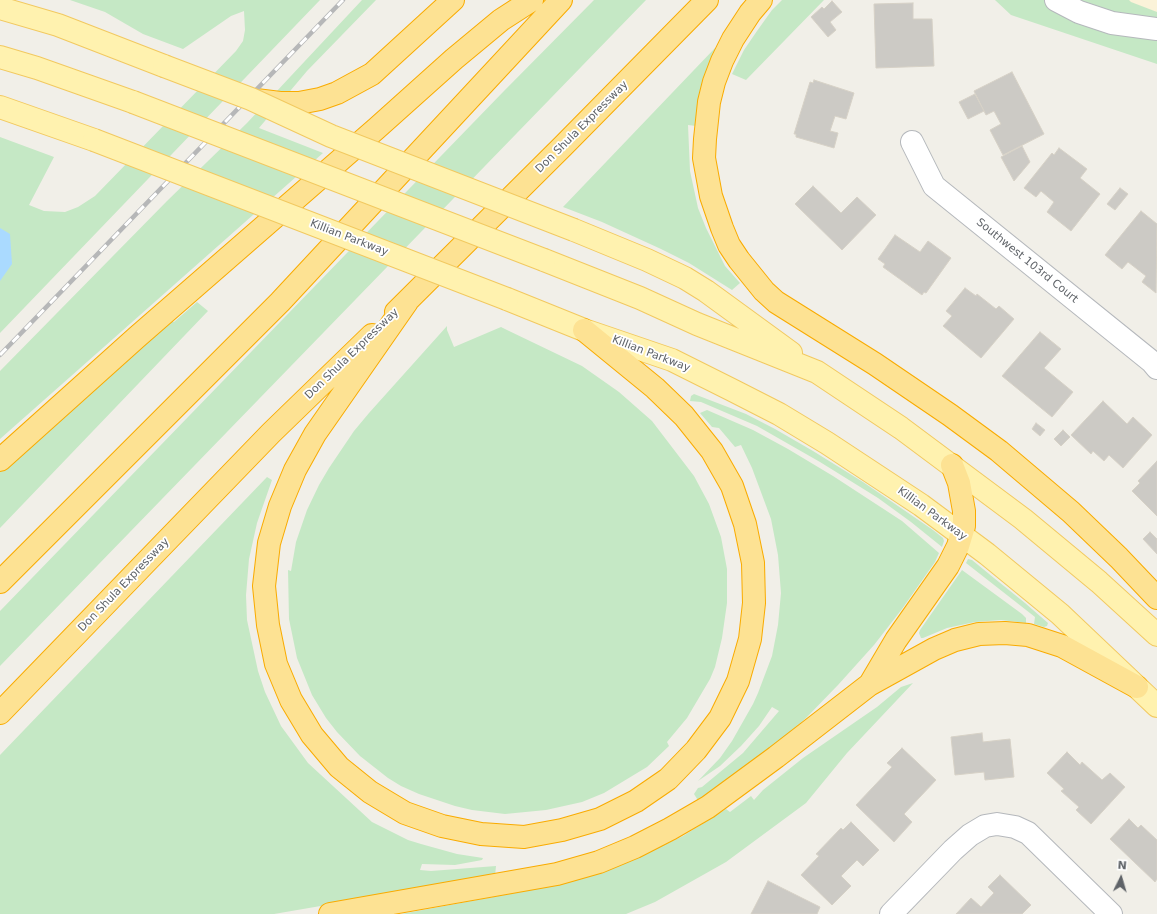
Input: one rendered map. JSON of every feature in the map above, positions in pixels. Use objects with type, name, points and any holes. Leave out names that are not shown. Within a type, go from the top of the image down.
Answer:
[{"type":"highway","points":[[251,99],[280,103],[299,103],[320,99],[337,93],[372,74],[453,0]]},
{"type":"highway","points":[[0,460],[454,59],[501,20],[532,0]]},
{"type":"highway","points":[[0,582],[280,302],[561,0]]},
{"type":"highway","name":"Don Shula Expressway","points":[[0,713],[271,432],[407,302],[707,0]]},
{"type":"highway","points":[[761,0],[750,13],[733,39],[722,61],[711,95],[705,139],[704,158],[711,196],[729,245],[764,291],[776,302],[950,415],[999,451],[1071,512],[1119,558],[1157,598]]},
{"type":"highway","points":[[407,302],[315,434],[295,470],[280,506],[269,543],[264,586],[268,625],[276,664],[291,700],[312,735],[339,767],[370,792],[405,813],[442,826],[481,834],[524,836],[562,830],[600,819],[636,801],[668,780],[696,750],[720,718],[738,681],[750,639],[754,603],[753,563],[745,524],[732,486],[712,451],[684,416],[655,388],[584,330]]},
{"type":"highway","points":[[869,685],[896,640],[948,566],[962,536],[964,511],[959,483],[952,465]]},
{"type":"highway","points":[[330,914],[557,874],[599,862],[635,847],[708,807],[776,758],[869,685],[934,649],[955,640],[979,634],[1004,633],[1028,635],[1062,646],[1137,688]]},
{"type":"main road","points":[[0,8],[58,25],[251,99],[331,136],[574,230],[647,260],[685,278],[706,291],[816,372],[901,428],[952,465],[1023,519],[1099,582],[1157,635]]},
{"type":"main road","points":[[0,57],[44,70],[133,102],[544,260],[640,298],[698,324],[816,372]]},
{"type":"main road","name":"Killian Parkway","points":[[0,107],[94,140],[584,330],[672,360],[779,414],[874,473],[921,505],[987,554],[1060,614],[1157,706]]},
{"type":"street","points":[[1056,0],[1079,12],[1112,23],[1157,29]]},
{"type":"street","name":"Southwest 103rd Court","points":[[912,142],[934,186],[1155,363]]},
{"type":"street","points":[[891,914],[953,850],[970,835],[985,826],[997,824],[1010,826],[1028,833],[1112,914]]},
{"type":"green space","points":[[70,0],[320,0],[0,333],[0,137],[54,157],[29,205],[44,211],[65,212],[78,207],[95,196],[236,51],[243,41],[245,30],[244,11],[231,16],[183,49],[143,34],[105,12]]},
{"type":"green space","points":[[362,0],[376,0],[307,71],[259,128],[323,153],[0,439],[0,371],[167,201],[247,123]]},
{"type":"green space","points":[[594,0],[646,0],[0,666],[0,611]]},
{"type":"green space","points":[[782,0],[824,0],[746,80],[732,74],[744,50],[772,10]]},
{"type":"green space","points":[[995,0],[1157,0],[1157,64],[1011,15]]},
{"type":"green space","points":[[715,48],[717,48],[696,126],[688,125],[690,171],[698,208],[706,228],[725,266],[740,283],[732,290],[689,263],[661,249],[602,222],[563,207]]},
{"type":"green space","points":[[197,302],[208,311],[0,528],[0,469],[168,319],[174,322]]},
{"type":"green space","points":[[447,326],[447,330],[454,347],[501,327],[582,366],[619,392],[652,421],[694,476],[709,504],[721,537],[727,569],[727,603],[722,638],[715,667],[710,679],[687,718],[667,742],[669,746],[647,767],[604,793],[582,802],[546,810],[505,814],[472,810],[455,806],[419,794],[401,786],[388,778],[360,756],[337,732],[326,718],[312,695],[297,658],[289,619],[288,570],[291,571],[296,542],[307,510],[329,468],[354,431]]},
{"type":"green space","points":[[694,394],[746,414],[813,451],[863,482],[933,530],[943,538],[944,541],[942,547],[878,498],[820,462],[757,426],[701,402],[690,401],[691,396]]},
{"type":"green space","points":[[707,410],[753,430],[833,476],[902,521],[939,553],[935,562],[902,609],[874,645],[838,685],[806,718],[770,750],[699,802],[694,794],[698,788],[702,787],[743,753],[779,711],[772,707],[759,726],[741,746],[720,766],[698,781],[720,758],[732,741],[758,693],[772,656],[778,625],[781,593],[778,555],[771,519],[752,468],[741,445],[735,447],[719,428],[712,427],[700,413]]},
{"type":"green space","points":[[267,477],[272,480],[257,523],[249,559],[246,595],[247,620],[258,671],[265,692],[281,726],[308,763],[372,822],[408,840],[457,854],[483,858],[482,860],[455,865],[422,864],[420,870],[431,871],[496,866],[495,876],[274,914],[0,914],[0,755]]},
{"type":"green space","points":[[968,559],[972,560],[1025,603],[1048,623],[1047,626],[1044,627],[1034,624],[1035,617],[966,563]]},
{"type":"green space","points":[[962,570],[1022,614],[1026,618],[1026,623],[1001,620],[975,622],[947,628],[921,638],[919,633],[920,630]]},
{"type":"green space","points":[[913,683],[847,753],[806,803],[726,862],[655,902],[626,914],[401,914],[547,887],[581,878],[630,861],[683,836],[726,809],[730,812],[751,796],[754,800],[763,790],[803,758],[877,707],[901,687]]},
{"type":"sand","points":[[1129,0],[1157,0],[1157,12],[1131,2]]},
{"type":"water","points":[[0,228],[10,234],[12,264],[0,281]]},
{"type":"building","points":[[832,1],[842,12],[830,22],[836,30],[828,37],[811,17],[822,7],[824,9]]},
{"type":"building","points":[[913,3],[913,19],[932,19],[934,66],[876,68],[874,4]]},
{"type":"building","points":[[1012,72],[1044,134],[1003,155],[990,130],[1001,124],[994,111],[986,115],[974,91]]},
{"type":"building","points":[[814,80],[854,93],[846,119],[835,116],[830,131],[838,133],[834,148],[796,137],[796,134],[794,134],[810,82],[813,83]]},
{"type":"building","points":[[975,94],[984,111],[968,119],[959,102]]},
{"type":"building","points":[[1022,146],[1030,162],[1014,181],[1001,157]]},
{"type":"building","points":[[1059,148],[1087,169],[1080,178],[1100,194],[1071,231],[1047,212],[1054,202],[1041,191],[1036,197],[1024,188],[1052,153],[1054,155]]},
{"type":"building","points":[[813,186],[841,213],[857,197],[876,215],[842,250],[795,204]]},
{"type":"building","points":[[1120,188],[1128,194],[1115,210],[1107,204]]},
{"type":"building","points":[[1141,211],[1157,224],[1156,293],[1142,282],[1146,276],[1128,262],[1122,269],[1105,255]]},
{"type":"building","points":[[895,235],[920,252],[928,241],[951,258],[926,293],[924,292],[922,295],[883,267],[885,264],[878,259]]},
{"type":"building","points":[[965,288],[976,296],[977,294],[996,309],[999,306],[1014,319],[981,358],[943,326],[952,316],[946,311]]},
{"type":"building","points":[[1040,332],[1061,349],[1044,368],[1073,392],[1052,417],[1002,376]]},
{"type":"building","points":[[1103,401],[1127,424],[1133,417],[1152,435],[1123,468],[1109,455],[1104,461],[1093,451],[1091,454],[1071,435]]},
{"type":"building","points":[[1036,423],[1045,430],[1040,436],[1032,429]]},
{"type":"building","points":[[1063,430],[1070,437],[1061,446],[1054,439]]},
{"type":"building","points":[[1157,461],[1157,516],[1132,491],[1140,483],[1138,481]]},
{"type":"building","points":[[1150,532],[1157,539],[1157,554],[1143,539]]},
{"type":"building","points":[[982,733],[983,742],[1010,739],[1014,777],[985,780],[984,772],[955,775],[951,737]]},
{"type":"building","points":[[902,748],[936,780],[904,814],[912,822],[894,842],[856,805],[892,767],[887,763]]},
{"type":"building","points":[[1067,752],[1080,765],[1082,762],[1102,780],[1110,773],[1125,787],[1091,824],[1076,810],[1079,807],[1061,791],[1064,789],[1047,773]]},
{"type":"building","points":[[1129,819],[1138,828],[1141,825],[1157,840],[1157,879],[1155,882],[1110,839]]},
{"type":"building","points":[[851,822],[879,850],[863,866],[857,860],[841,876],[851,886],[832,905],[801,875],[819,856],[816,854],[841,828],[843,830]]},
{"type":"building","points":[[1000,875],[1031,905],[1022,914],[956,914],[971,898],[981,907],[994,893],[988,887]]},
{"type":"building","points":[[768,881],[820,907],[817,914],[751,914]]},
{"type":"railway","points":[[0,355],[343,0]]}]
